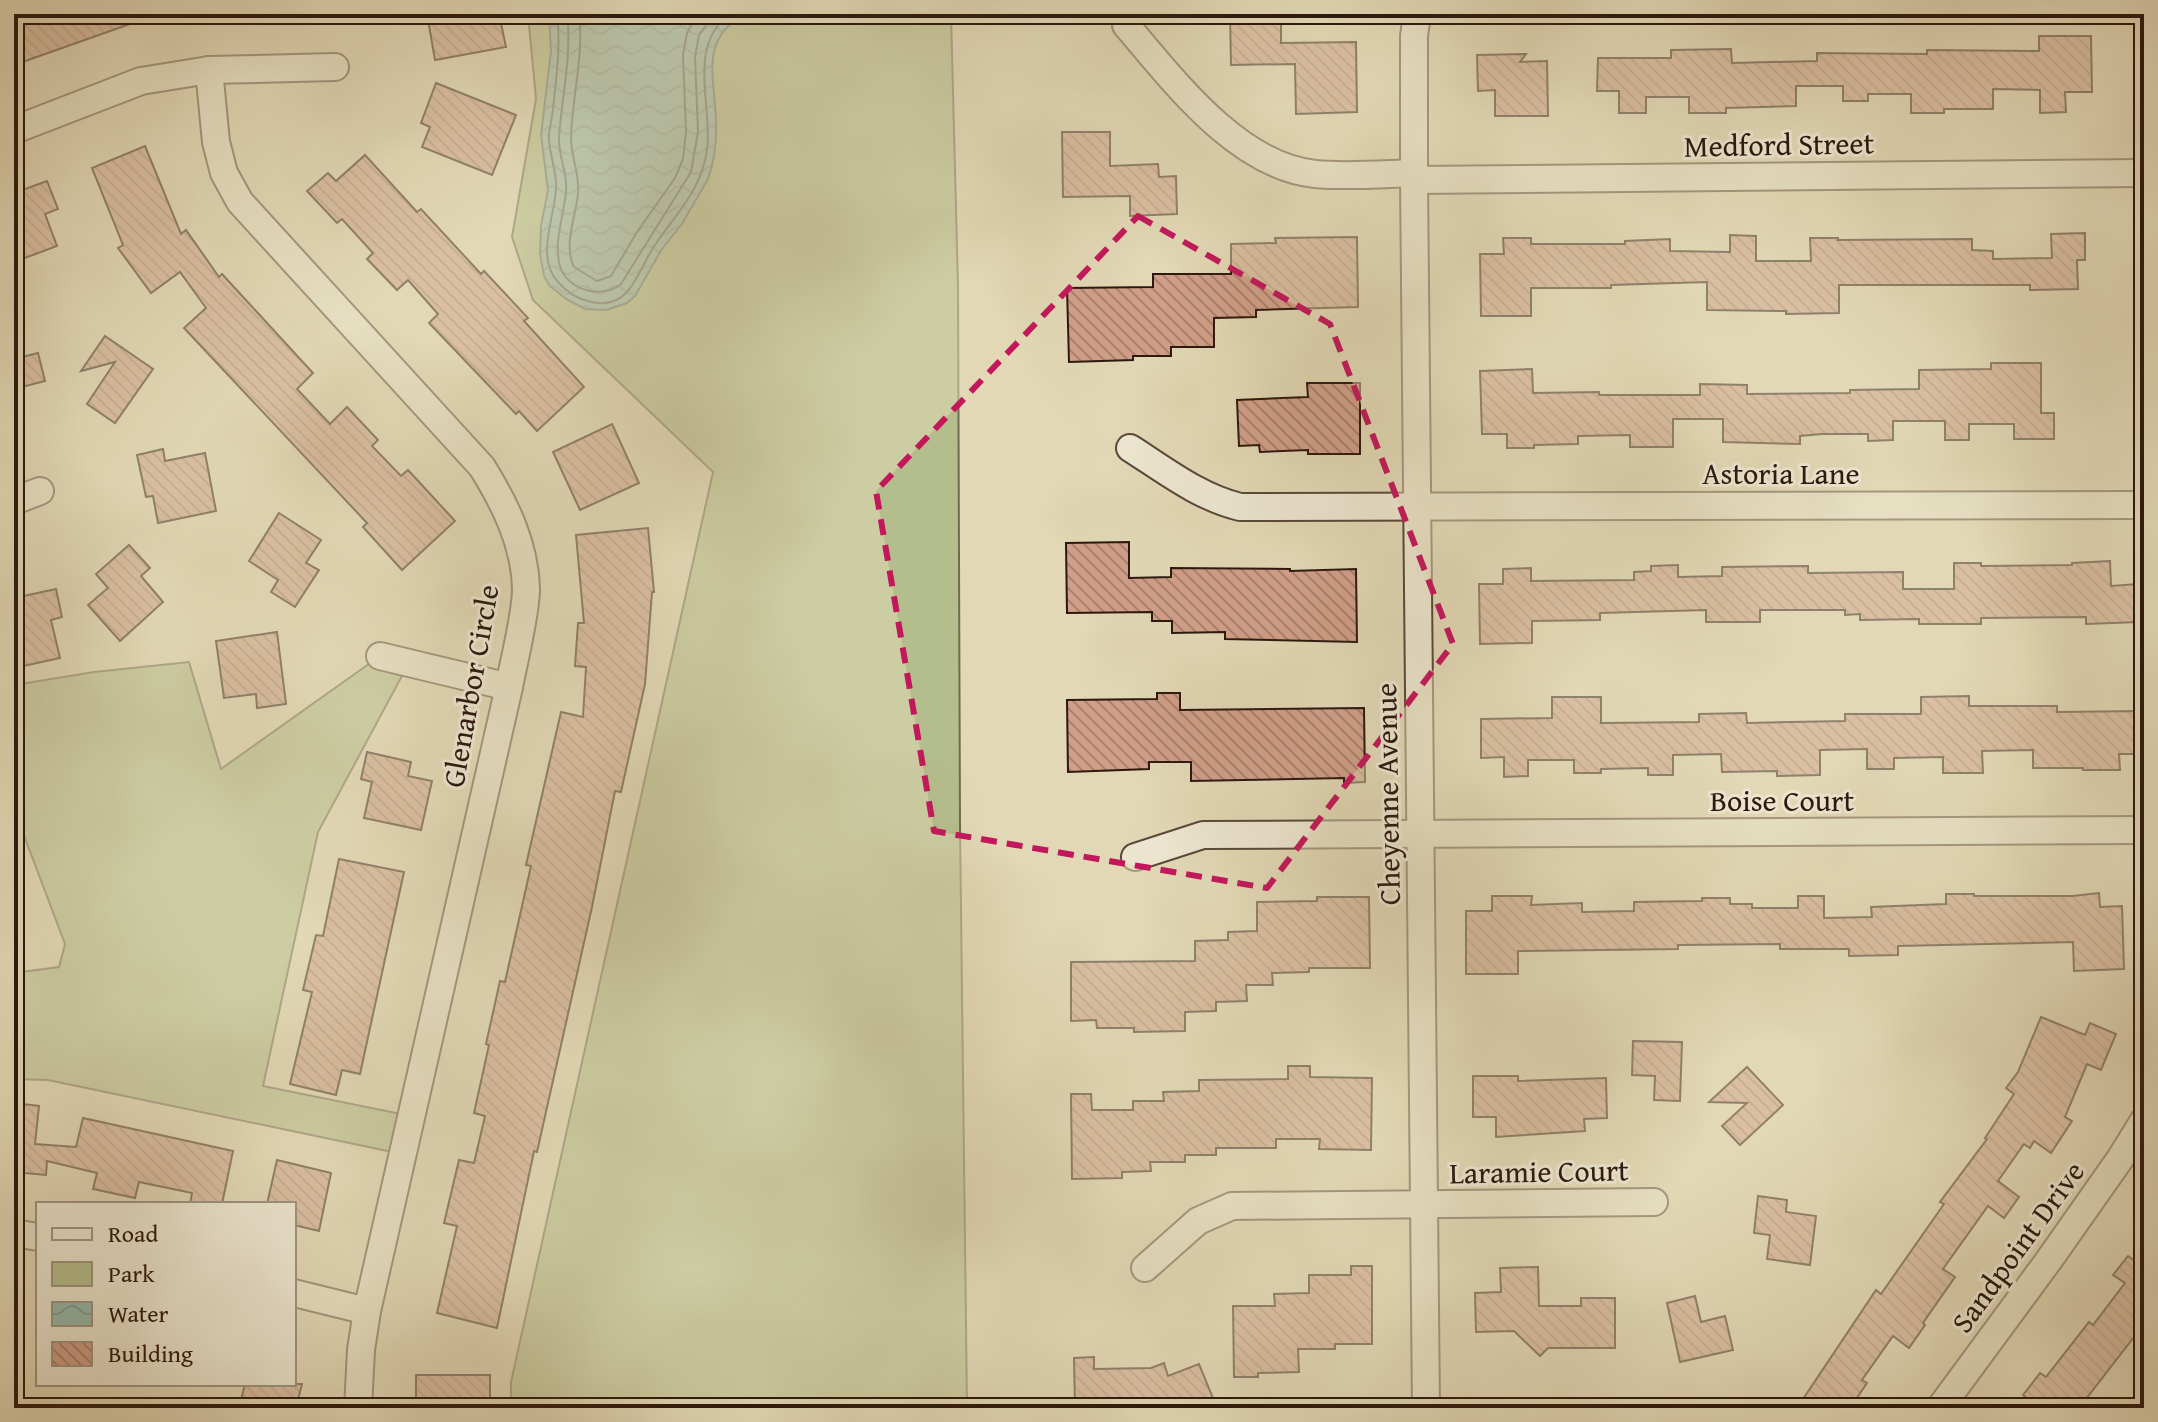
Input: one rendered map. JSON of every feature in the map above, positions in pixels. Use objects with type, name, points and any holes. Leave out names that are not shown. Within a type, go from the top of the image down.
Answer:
[{"type":"street","name":"Cheyenne Avenue","points":[[1417,14],[1414,36],[1414,177],[1426,1408]]},
{"type":"street","name":"Medford Street","points":[[1126,25],[1193,103],[1276,165],[1314,174],[1414,177],[2144,173]]},
{"type":"street","points":[[14,130],[141,81],[209,70],[335,67]]},
{"type":"street","name":"Glenarbor Circle","points":[[209,70],[216,142],[224,173],[240,202],[482,467],[505,506],[519,545],[526,590],[509,687],[367,1311],[358,1408]]},
{"type":"street","name":"Astoria Lane","points":[[1130,448],[1187,485],[1218,501],[1240,507],[2144,505]]},
{"type":"street","points":[[14,501],[40,491]]},
{"type":"street","points":[[380,656],[509,687]]},
{"type":"street","name":"Boise Court","points":[[1135,857],[1203,835],[2144,830]]},
{"type":"street","name":"Sandpoint Drive","points":[[1940,1408],[2049,1260],[2144,1120]]},
{"type":"street","name":"Laramie Court","points":[[1145,1268],[1198,1221],[1232,1206],[1654,1202]]},
{"type":"street","points":[[14,1233],[36,1237]]},
{"type":"street","points":[[296,1293],[367,1311]]},
{"type":"highlighted area","points":[[1138,216],[1330,324],[1453,644],[1267,888],[934,831],[876,491]]},
{"type":"green space","points":[[528,14],[951,14],[958,286],[967,1408],[511,1408],[511,1382],[713,472],[533,300],[512,237],[536,99]]},
{"type":"green space","points":[[380,656],[409,663],[318,832],[263,1086],[411,1116],[402,1154],[48,1080],[14,1079],[14,973],[59,967],[65,944],[14,809],[14,685],[94,672],[189,662],[221,769]]},
{"type":"water","points":[[549,14],[745,14],[721,34],[713,59],[716,141],[708,179],[635,296],[627,303],[607,310],[585,309],[566,299],[550,286],[544,276],[540,254],[541,226],[548,190],[541,135],[551,51]]},
{"type":"building","points":[[14,14],[149,14],[150,17],[14,65]]},
{"type":"building","points":[[427,14],[499,14],[506,47],[435,60]]},
{"type":"building","points":[[1230,14],[1281,14],[1281,43],[1356,42],[1357,112],[1296,114],[1295,64],[1231,65]]},
{"type":"building","points":[[2039,36],[2091,36],[2092,92],[2065,92],[2066,112],[2040,113],[2040,90],[1993,89],[1993,109],[1911,113],[1911,94],[1868,94],[1868,101],[1843,101],[1843,86],[1796,86],[1796,106],[1726,108],[1726,113],[1689,113],[1689,97],[1646,97],[1646,113],[1619,113],[1619,91],[1597,91],[1598,58],[1671,58],[1671,50],[1731,49],[1732,63],[1817,61],[1817,53],[2039,51]]},
{"type":"building","points":[[1526,54],[1520,62],[1547,61],[1548,116],[1495,116],[1495,90],[1478,91],[1477,55]]},
{"type":"building","points":[[436,83],[516,115],[492,175],[422,147],[430,127],[421,123]]},
{"type":"building","points":[[1062,132],[1110,132],[1110,166],[1158,164],[1159,177],[1176,176],[1177,214],[1130,216],[1130,196],[1063,197]]},
{"type":"building","points":[[145,146],[181,234],[186,230],[219,277],[222,274],[313,373],[297,389],[330,424],[347,407],[378,440],[372,446],[401,476],[408,470],[455,521],[402,570],[363,527],[367,523],[184,328],[206,308],[180,272],[151,293],[118,248],[123,245],[92,168]]},
{"type":"building","points":[[365,155],[417,212],[421,209],[481,274],[484,271],[528,318],[524,321],[584,387],[537,431],[519,411],[516,414],[429,323],[438,314],[408,280],[397,290],[367,259],[373,253],[342,219],[337,223],[307,191],[328,173],[336,181]]},
{"type":"building","points":[[47,181],[58,209],[45,214],[57,246],[14,262],[14,193]]},
{"type":"building","points":[[2085,233],[2085,260],[2077,260],[2078,289],[2030,290],[2030,285],[1839,285],[1839,313],[1786,314],[1786,311],[1707,310],[1707,282],[1611,285],[1611,288],[1531,288],[1531,316],[1481,316],[1480,254],[1504,254],[1503,238],[1531,238],[1531,244],[1625,244],[1625,241],[1670,239],[1670,251],[1730,252],[1730,235],[1756,236],[1756,261],[1811,261],[1810,238],[1972,239],[1972,250],[1993,251],[1993,259],[2052,258],[2051,234]]},
{"type":"building","points":[[1357,237],[1358,307],[1256,310],[1256,317],[1214,318],[1214,347],[1171,347],[1171,356],[1133,356],[1133,360],[1069,362],[1067,288],[1153,287],[1153,274],[1231,274],[1231,244],[1276,243],[1275,238]]},
{"type":"building","points":[[105,336],[153,369],[115,423],[87,404],[115,362],[81,371]]},
{"type":"building","points":[[38,353],[45,381],[14,389],[14,359]]},
{"type":"building","points":[[1991,363],[2041,363],[2041,413],[2054,413],[2054,439],[2014,439],[2014,424],[1969,424],[1969,440],[1945,440],[1945,421],[1893,421],[1893,440],[1868,441],[1868,434],[1822,434],[1800,436],[1800,444],[1723,442],[1723,419],[1673,419],[1673,447],[1630,447],[1630,435],[1578,436],[1578,444],[1507,448],[1507,434],[1482,434],[1480,371],[1532,369],[1533,393],[1700,395],[1700,384],[1747,385],[1747,394],[1850,393],[1850,390],[1919,389],[1919,370],[1991,369]]},
{"type":"building","points":[[1307,383],[1360,383],[1360,454],[1308,454],[1308,450],[1260,452],[1259,445],[1239,446],[1237,400],[1308,397]]},
{"type":"building","points":[[612,424],[639,483],[580,510],[553,452]]},
{"type":"building","points":[[163,449],[165,461],[205,453],[216,511],[158,523],[153,496],[146,497],[137,455]]},
{"type":"building","points":[[279,513],[321,540],[306,563],[319,570],[295,607],[271,592],[278,580],[249,561]]},
{"type":"building","points":[[648,528],[654,592],[645,684],[621,792],[615,791],[592,907],[537,1152],[534,1151],[497,1328],[437,1313],[457,1226],[444,1223],[459,1160],[474,1163],[485,1116],[474,1113],[489,1045],[486,1044],[500,981],[505,982],[531,866],[526,865],[561,712],[583,717],[586,667],[575,666],[578,623],[584,623],[576,535]]},
{"type":"building","points":[[1129,542],[1129,578],[1171,577],[1171,568],[1356,569],[1357,642],[1225,639],[1225,632],[1172,633],[1172,621],[1152,621],[1152,612],[1067,613],[1066,543]]},
{"type":"building","points":[[129,545],[150,568],[141,576],[163,602],[120,641],[88,605],[108,588],[96,574]]},
{"type":"building","points":[[2110,561],[2111,586],[2137,584],[2139,622],[2086,624],[2086,617],[1981,618],[1981,624],[1919,624],[1919,619],[1860,620],[1860,614],[1845,615],[1845,610],[1760,610],[1760,622],[1706,622],[1706,610],[1600,613],[1600,620],[1532,621],[1532,643],[1480,644],[1479,584],[1503,584],[1503,569],[1531,568],[1531,581],[1634,580],[1634,572],[1651,571],[1651,566],[1678,565],[1678,577],[1722,576],[1722,567],[1808,566],[1808,573],[1903,572],[1903,589],[1954,589],[1954,563],[1981,563],[1981,566],[2072,565]]},
{"type":"building","points":[[56,589],[62,617],[51,620],[60,658],[14,668],[14,598]]},
{"type":"building","points":[[277,632],[286,704],[257,708],[256,694],[224,698],[216,641]]},
{"type":"building","points":[[1157,693],[1180,693],[1180,710],[1364,708],[1365,782],[1344,783],[1344,778],[1191,781],[1191,762],[1149,762],[1149,769],[1068,772],[1067,700],[1157,699]]},
{"type":"building","points":[[1969,696],[1969,706],[2057,706],[2057,712],[2143,711],[2144,754],[2119,754],[2120,770],[2083,770],[2033,768],[2033,750],[1982,751],[1983,773],[1943,773],[1943,757],[1894,758],[1894,769],[1867,769],[1867,749],[1820,750],[1820,775],[1777,776],[1777,771],[1722,772],[1721,754],[1673,755],[1673,775],[1648,775],[1648,768],[1574,773],[1574,760],[1528,760],[1528,776],[1504,777],[1504,757],[1481,758],[1481,719],[1552,718],[1552,697],[1601,697],[1601,723],[1699,722],[1699,714],[1746,713],[1747,723],[1845,721],[1845,714],[1921,714],[1921,697]]},
{"type":"building","points":[[367,752],[411,762],[408,776],[432,781],[421,830],[364,818],[372,782],[361,779]]},
{"type":"building","points":[[339,859],[404,872],[360,1074],[342,1070],[336,1095],[290,1084],[312,992],[303,990],[316,935],[323,936]]},
{"type":"building","points":[[2099,893],[2100,907],[2122,906],[2124,969],[2074,971],[2073,942],[1898,946],[1898,955],[1849,956],[1849,949],[1780,949],[1780,944],[1518,951],[1518,974],[1466,974],[1466,911],[1492,911],[1492,896],[1532,896],[1531,905],[1582,903],[1582,912],[1634,911],[1634,902],[1702,901],[1702,898],[1730,898],[1730,904],[1752,904],[1752,908],[1798,908],[1798,896],[1824,896],[1824,918],[1872,917],[1871,907],[1946,904],[1946,894],[2072,896]]},
{"type":"building","points":[[1317,897],[1369,897],[1370,968],[1309,968],[1309,972],[1272,973],[1273,985],[1246,985],[1247,1001],[1216,1002],[1216,1011],[1185,1012],[1185,1031],[1134,1032],[1134,1028],[1097,1028],[1096,1020],[1071,1021],[1071,962],[1195,961],[1195,941],[1228,940],[1228,932],[1257,931],[1257,902],[1317,901]]},
{"type":"building","points":[[2041,1017],[2085,1035],[2090,1023],[2116,1034],[2101,1070],[2087,1064],[2065,1117],[2072,1121],[2051,1153],[2034,1141],[2030,1148],[2024,1144],[1998,1181],[2019,1197],[2004,1218],[1988,1206],[1943,1269],[1955,1277],[1909,1348],[1893,1336],[1862,1380],[1867,1383],[1850,1408],[1797,1408],[1876,1290],[1881,1294],[1944,1204],[1940,1202],[1987,1139],[2014,1094],[2006,1088],[2018,1072]]},
{"type":"building","points":[[1633,1041],[1682,1042],[1680,1101],[1654,1100],[1655,1076],[1632,1075]]},
{"type":"building","points":[[1288,1066],[1310,1066],[1310,1077],[1372,1078],[1371,1150],[1319,1149],[1320,1139],[1276,1139],[1276,1148],[1216,1148],[1216,1155],[1185,1155],[1185,1162],[1150,1162],[1151,1171],[1122,1172],[1122,1178],[1072,1179],[1071,1094],[1091,1094],[1092,1110],[1133,1110],[1133,1101],[1164,1101],[1163,1092],[1199,1091],[1199,1080],[1288,1079]]},
{"type":"building","points":[[1747,1067],[1783,1105],[1740,1145],[1722,1126],[1747,1103],[1709,1102]]},
{"type":"building","points":[[1473,1076],[1518,1076],[1518,1081],[1606,1078],[1607,1118],[1584,1119],[1585,1131],[1496,1137],[1496,1117],[1473,1117]]},
{"type":"building","points":[[14,1103],[39,1106],[35,1144],[76,1147],[83,1118],[233,1151],[222,1202],[190,1202],[192,1193],[139,1182],[135,1198],[93,1189],[97,1173],[47,1161],[46,1175],[14,1172]]},
{"type":"building","points":[[277,1160],[331,1173],[319,1231],[296,1225],[296,1202],[267,1202]]},
{"type":"building","points":[[1758,1196],[1787,1200],[1786,1212],[1816,1216],[1810,1265],[1767,1259],[1770,1235],[1754,1233]]},
{"type":"building","points":[[2128,1256],[2139,1264],[2144,1257],[2144,1324],[2079,1408],[2040,1408],[2023,1395],[2040,1373],[2046,1377],[2089,1322],[2093,1325],[2125,1283],[2113,1275]]},
{"type":"building","points":[[1351,1266],[1372,1266],[1372,1344],[1335,1344],[1335,1349],[1298,1349],[1299,1372],[1234,1377],[1233,1306],[1275,1306],[1274,1294],[1309,1293],[1309,1275],[1351,1275]]},
{"type":"building","points":[[1538,1267],[1539,1306],[1581,1306],[1581,1298],[1615,1298],[1615,1348],[1548,1348],[1540,1356],[1514,1331],[1476,1332],[1475,1293],[1501,1292],[1500,1268]]},
{"type":"building","points":[[1695,1296],[1701,1322],[1725,1316],[1733,1350],[1680,1362],[1667,1303]]},
{"type":"building","points":[[1094,1357],[1094,1369],[1151,1368],[1164,1363],[1168,1376],[1199,1364],[1217,1408],[1075,1408],[1074,1358]]},
{"type":"building","points":[[416,1375],[490,1375],[490,1408],[416,1408]]},
{"type":"building","points":[[302,1384],[296,1408],[239,1408],[244,1386]]}]
